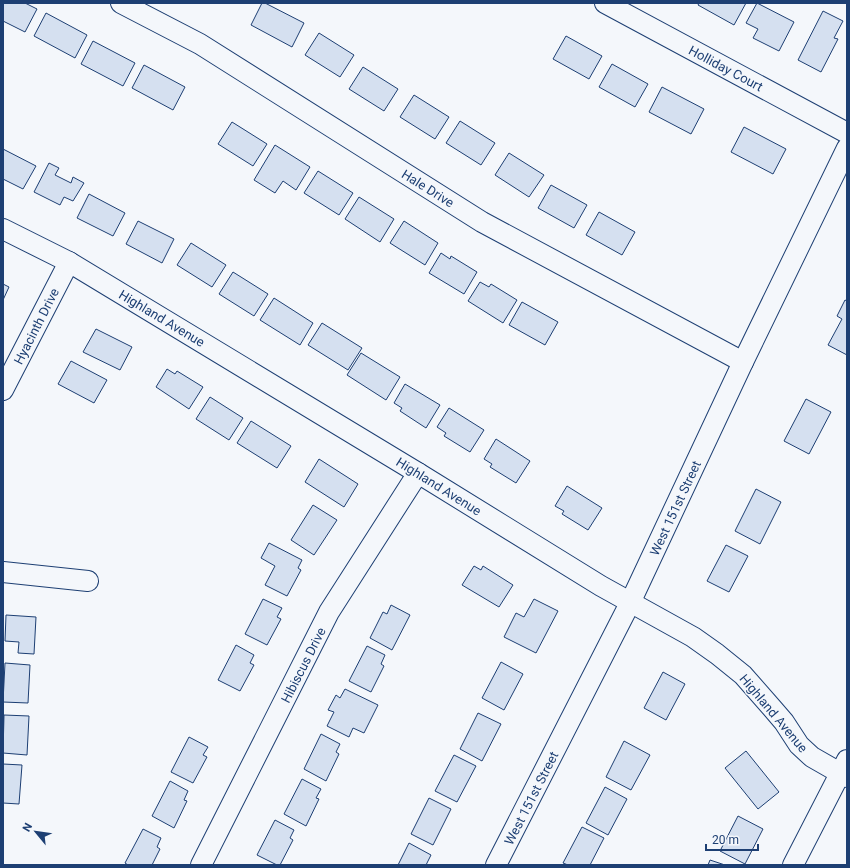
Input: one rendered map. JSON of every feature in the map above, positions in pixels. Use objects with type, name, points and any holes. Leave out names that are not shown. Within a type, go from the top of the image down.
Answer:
[{"type":"street","name":"Hale Drive","points":[[121,3],[200,44],[482,222],[743,362]]},
{"type":"street","name":"Holliday Court","points":[[605,3],[847,133]]},
{"type":"street","name":"West 151st Street","points":[[496,865],[630,603],[743,362],[847,148]]},
{"type":"street","name":"Highland Avenue","points":[[3,228],[69,262],[418,473],[594,582],[693,638],[717,654],[743,675],[784,722],[799,745],[812,757],[845,770]]},
{"type":"street","name":"Hyacinth Drive","points":[[3,390],[69,262]]},
{"type":"street","name":"Hibiscus Drive","points":[[201,865],[329,612],[418,473]]},
{"type":"street","points":[[3,572],[88,581]]},
{"type":"street","points":[[793,865],[845,770]]},
{"type":"building","points":[[3,3],[25,3],[37,9],[25,32],[3,21]]},
{"type":"building","points":[[262,3],[265,3],[304,23],[292,47],[251,25]]},
{"type":"building","points":[[699,3],[746,3],[734,25],[698,5]]},
{"type":"building","points":[[757,3],[794,22],[779,51],[753,38],[758,29],[746,23]]},
{"type":"building","points":[[823,11],[843,21],[834,38],[838,39],[821,72],[798,60]]},
{"type":"building","points":[[46,13],[87,35],[75,58],[34,36]]},
{"type":"building","points":[[319,33],[354,55],[340,77],[305,55]]},
{"type":"building","points":[[566,36],[602,56],[589,79],[553,59]]},
{"type":"building","points":[[93,41],[135,63],[123,86],[81,64]]},
{"type":"building","points":[[612,64],[648,84],[635,107],[599,87]]},
{"type":"building","points":[[144,65],[185,87],[173,110],[132,88]]},
{"type":"building","points":[[363,67],[398,89],[384,111],[349,89]]},
{"type":"building","points":[[662,87],[704,109],[691,134],[649,112]]},
{"type":"building","points":[[414,95],[449,117],[435,139],[400,117]]},
{"type":"building","points":[[460,121],[495,143],[481,165],[446,143]]},
{"type":"building","points":[[232,122],[267,144],[253,166],[218,144]]},
{"type":"building","points":[[744,127],[786,149],[773,174],[731,152]]},
{"type":"building","points":[[275,145],[310,167],[296,190],[283,181],[275,193],[254,180]]},
{"type":"building","points":[[3,149],[36,166],[23,189],[3,179]]},
{"type":"building","points":[[509,153],[544,175],[529,197],[495,175]]},
{"type":"building","points":[[49,163],[59,168],[55,175],[71,183],[73,177],[84,183],[73,201],[64,197],[60,205],[34,192]]},
{"type":"building","points":[[318,171],[353,193],[339,215],[304,193]]},
{"type":"building","points":[[551,185],[587,205],[574,228],[538,208]]},
{"type":"building","points":[[89,194],[125,213],[113,236],[77,218]]},
{"type":"building","points":[[359,197],[394,219],[380,242],[345,219]]},
{"type":"building","points":[[599,212],[635,232],[622,255],[586,235]]},
{"type":"building","points":[[138,221],[174,239],[162,263],[126,244]]},
{"type":"building","points":[[404,221],[438,243],[425,265],[390,243]]},
{"type":"building","points":[[191,243],[226,265],[212,287],[177,265]]},
{"type":"building","points":[[441,253],[450,259],[451,256],[477,272],[464,294],[429,273]]},
{"type":"building","points":[[233,272],[268,294],[254,316],[219,294]]},
{"type":"building","points":[[480,282],[489,287],[491,284],[517,300],[503,323],[468,301]]},
{"type":"building","points":[[3,284],[9,287],[3,300]]},
{"type":"building","points":[[274,298],[313,323],[300,345],[260,320]]},
{"type":"building","points":[[845,300],[847,301],[847,355],[828,345],[842,319],[837,316]]},
{"type":"building","points":[[522,302],[558,322],[545,345],[509,325]]},
{"type":"building","points":[[322,323],[362,348],[348,370],[308,345]]},
{"type":"building","points":[[96,329],[132,347],[120,370],[83,352]]},
{"type":"building","points":[[361,353],[400,377],[386,400],[347,375]]},
{"type":"building","points":[[71,361],[107,380],[94,403],[58,384]]},
{"type":"building","points":[[167,369],[175,374],[177,371],[203,387],[189,409],[156,387]]},
{"type":"building","points":[[405,384],[440,405],[426,428],[400,411],[402,408],[394,403]]},
{"type":"building","points":[[210,397],[243,418],[229,440],[196,419]]},
{"type":"building","points":[[806,399],[831,412],[809,454],[784,441]]},
{"type":"building","points":[[449,408],[484,430],[470,452],[444,436],[446,433],[437,427]]},
{"type":"building","points":[[251,421],[291,446],[277,468],[237,443]]},
{"type":"building","points":[[496,439],[530,461],[516,483],[490,467],[492,464],[484,459]]},
{"type":"building","points":[[319,459],[358,484],[344,507],[305,482]]},
{"type":"building","points":[[567,486],[602,508],[588,530],[562,514],[564,511],[555,506]]},
{"type":"building","points":[[756,489],[781,502],[760,544],[735,531]]},
{"type":"building","points":[[313,505],[337,520],[314,555],[291,540]]},
{"type":"building","points":[[269,543],[302,560],[298,568],[301,570],[287,596],[265,585],[275,566],[261,558]]},
{"type":"building","points":[[726,545],[748,556],[729,592],[707,581]]},
{"type":"building","points":[[474,566],[481,570],[483,566],[513,585],[499,607],[462,585]]},
{"type":"building","points":[[263,599],[282,608],[277,617],[281,619],[267,645],[245,634]]},
{"type":"building","points":[[534,599],[558,611],[536,653],[504,637],[516,613],[524,617]]},
{"type":"building","points":[[391,605],[410,615],[392,650],[370,638],[383,612],[387,614]]},
{"type":"building","points":[[6,615],[36,617],[34,654],[18,653],[19,642],[5,641]]},
{"type":"building","points":[[236,645],[254,655],[250,663],[254,665],[240,691],[218,680]]},
{"type":"building","points":[[367,646],[385,655],[381,664],[384,666],[371,692],[349,681]]},
{"type":"building","points":[[501,662],[523,674],[504,710],[482,698]]},
{"type":"building","points":[[5,663],[30,665],[28,703],[3,702]]},
{"type":"building","points":[[663,672],[685,684],[666,720],[644,708]]},
{"type":"building","points":[[345,689],[378,705],[364,733],[353,728],[349,737],[327,726],[334,712],[328,710],[336,695],[340,698]]},
{"type":"building","points":[[478,713],[501,724],[482,761],[460,749]]},
{"type":"building","points":[[4,715],[29,716],[27,755],[3,753]]},
{"type":"building","points":[[321,734],[340,744],[336,752],[339,754],[326,781],[304,769]]},
{"type":"building","points":[[189,737],[208,747],[203,755],[207,757],[193,783],[171,772]]},
{"type":"building","points":[[624,741],[650,755],[631,790],[606,777]]},
{"type":"building","points":[[746,751],[779,792],[758,809],[725,768]]},
{"type":"building","points":[[454,755],[476,766],[457,802],[435,791]]},
{"type":"building","points":[[3,764],[22,765],[19,804],[3,803]]},
{"type":"building","points":[[302,779],[321,789],[316,798],[319,799],[306,826],[284,814]]},
{"type":"building","points":[[170,781],[188,791],[184,800],[187,801],[174,828],[152,816]]},
{"type":"building","points":[[605,787],[627,799],[608,835],[586,823]]},
{"type":"building","points":[[429,798],[451,809],[433,845],[411,834]]},
{"type":"building","points":[[738,816],[763,829],[745,864],[720,851]]},
{"type":"building","points":[[275,820],[294,830],[290,838],[293,840],[280,865],[257,855]]},
{"type":"building","points":[[582,827],[604,838],[590,865],[568,865],[563,863]]},
{"type":"building","points":[[143,829],[161,838],[157,847],[160,849],[152,865],[128,865],[125,863]]},
{"type":"building","points":[[409,843],[431,855],[426,865],[398,865]]},
{"type":"building","points":[[710,860],[725,865],[708,865]]}]
